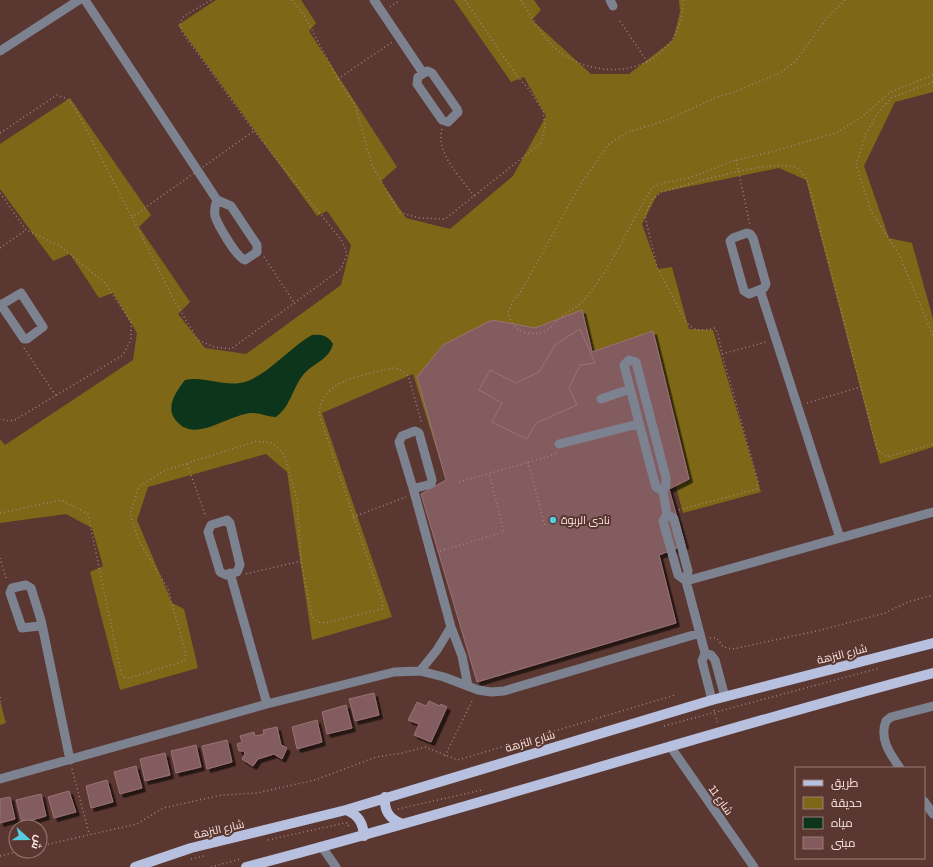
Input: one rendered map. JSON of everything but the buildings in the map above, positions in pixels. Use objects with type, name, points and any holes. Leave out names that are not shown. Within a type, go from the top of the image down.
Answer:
[{"type":"main road","name":"شارع النزهة","points":[[135,867],[191,848],[346,810],[385,797],[712,700],[933,643]]},
{"type":"main road","points":[[246,867],[364,836],[720,731],[933,673]]},
{"type":"main road","points":[[385,797],[384,806],[388,814],[394,821],[403,824]]},
{"type":"main road","points":[[346,810],[354,813],[360,819],[364,836]]},
{"type":"street","points":[[0,51],[79,0]]},
{"type":"street","points":[[85,0],[218,200],[224,202],[235,211],[258,248],[257,252],[245,260],[238,256],[215,214],[215,207],[218,200]]},
{"type":"street","points":[[374,0],[423,73]]},
{"type":"street","points":[[430,70],[457,109],[458,112],[456,116],[445,122],[442,120],[417,84],[418,77],[423,73],[430,70]]},
{"type":"street","points":[[747,233],[753,238],[766,279],[766,284],[760,290],[749,294],[744,291],[730,241],[733,238],[747,233]]},
{"type":"street","points":[[760,290],[840,538]]},
{"type":"street","points":[[21,293],[43,324],[42,329],[27,339],[22,336],[0,304],[21,293]]},
{"type":"street","points":[[662,491],[666,485],[666,478],[636,362],[630,360],[624,365],[637,422],[656,487],[662,491],[667,514],[663,521],[678,575],[686,581],[705,653],[702,661],[712,700]]},
{"type":"street","points":[[600,399],[630,390]]},
{"type":"street","points":[[559,444],[651,417]]},
{"type":"street","points":[[414,490],[430,484],[432,480],[419,433],[415,431],[402,436],[399,442],[414,490],[451,626],[462,656],[468,686]]},
{"type":"street","points":[[686,581],[933,512]]},
{"type":"street","points":[[227,520],[230,523],[240,565],[236,572],[231,576],[220,572],[208,532],[209,528],[227,520]]},
{"type":"street","points":[[231,576],[267,704]]},
{"type":"street","points":[[41,624],[39,626],[22,628],[10,593],[12,588],[29,585],[41,624],[70,760]]},
{"type":"street","points":[[420,671],[437,650],[451,626]]},
{"type":"street","points":[[0,780],[267,704],[394,672],[420,671],[478,690],[491,692],[504,691],[701,637]]},
{"type":"street","points":[[705,653],[711,655],[715,660],[725,697]]},
{"type":"street","points":[[899,767],[887,749],[884,733],[886,721],[891,717],[933,706]]},
{"type":"street","name":"شارع 11","points":[[670,746],[754,867]]},
{"type":"street","points":[[925,802],[933,814]]},
{"type":"street","points":[[322,847],[336,867]]},
{"type":"path","points":[[211,0],[184,16],[180,23],[182,32],[254,131]]},
{"type":"path","points":[[382,12],[400,0]]},
{"type":"path","points":[[521,0],[543,36],[557,49],[572,59],[589,66],[606,69],[627,69],[648,63],[666,48],[674,36],[680,22],[683,0]]},
{"type":"path","points":[[845,0],[826,19],[796,61],[780,73],[734,92],[715,98],[667,120],[628,132],[609,144],[580,185],[524,286],[514,299],[508,313],[511,324],[520,331],[540,333],[549,330],[563,316],[581,303],[619,247],[652,188],[663,183],[689,178],[736,160],[775,151],[836,133],[862,117],[875,103],[890,92],[933,76]]},
{"type":"path","points":[[620,21],[648,63]]},
{"type":"path","points":[[338,79],[399,37]]},
{"type":"path","points":[[933,82],[891,98],[878,113],[866,134],[856,165],[871,211],[900,256],[933,336]]},
{"type":"path","points":[[0,133],[57,95],[67,99],[74,106],[132,217]]},
{"type":"path","points":[[445,122],[441,133],[443,151],[475,197]]},
{"type":"path","points":[[736,160],[753,238]]},
{"type":"path","points":[[0,193],[26,230],[60,246],[105,283],[131,322],[131,340],[123,355],[15,420],[10,422],[0,419]]},
{"type":"path","points":[[0,248],[26,230]]},
{"type":"path","points":[[258,248],[295,304]]},
{"type":"path","points":[[22,336],[26,353],[56,396]]},
{"type":"path","points":[[722,354],[776,339]]},
{"type":"path","points":[[798,406],[860,388]]},
{"type":"path","points":[[459,482],[554,454],[557,452],[559,444]]},
{"type":"path","points":[[528,462],[545,526]]},
{"type":"path","points":[[187,464],[209,528]]},
{"type":"path","points":[[431,553],[504,532],[489,473]]},
{"type":"path","points":[[353,517],[414,490]]},
{"type":"path","points":[[0,558],[10,593]]},
{"type":"path","points":[[231,576],[301,561]]},
{"type":"path","points":[[701,637],[715,638],[719,640],[723,647],[733,650],[821,630],[885,613],[908,602],[933,595]]},
{"type":"path","points":[[659,727],[880,668]]},
{"type":"path","points":[[445,756],[478,690]]},
{"type":"path","points":[[48,844],[137,824],[163,808],[222,795],[257,793],[315,780],[376,757],[403,753],[425,747],[458,760],[675,695]]},
{"type":"path","points":[[0,697],[0,708]]},
{"type":"path","points":[[712,700],[720,731]]},
{"type":"path","points":[[70,760],[89,834]]},
{"type":"path","points":[[263,841],[344,822],[350,826],[346,832]]},
{"type":"path","points":[[187,860],[210,854]]},
{"type":"green space","points":[[216,0],[301,0],[316,23],[309,31],[397,167],[381,181],[406,218],[450,229],[513,176],[546,116],[524,77],[511,82],[454,0],[534,0],[541,10],[532,20],[591,74],[629,74],[673,40],[680,12],[679,0],[933,0],[933,92],[895,102],[864,166],[889,238],[912,243],[933,319],[933,447],[880,464],[806,180],[779,168],[658,193],[642,224],[658,269],[672,267],[689,329],[713,330],[761,492],[683,513],[673,476],[597,365],[581,320],[449,489],[413,374],[322,413],[392,617],[312,640],[287,472],[266,454],[148,487],[137,520],[172,603],[184,609],[198,668],[120,690],[90,572],[103,566],[92,528],[66,514],[0,523],[0,439],[5,445],[133,360],[137,333],[113,293],[99,298],[70,254],[53,261],[0,189],[0,144],[70,98],[151,215],[139,227],[190,302],[178,314],[205,348],[246,354],[341,285],[351,245],[327,211],[317,216],[178,25]]},
{"type":"green space","points":[[0,701],[6,723],[0,725]]},
{"type":"water","points":[[312,335],[327,337],[333,344],[331,349],[324,358],[303,375],[285,408],[276,417],[252,413],[242,415],[210,427],[189,429],[181,425],[173,416],[171,407],[172,402],[185,380],[199,379],[233,384],[249,381],[267,370]]},
{"type":"place","name":"نادى الربوة","points":[[553,520]]}]
